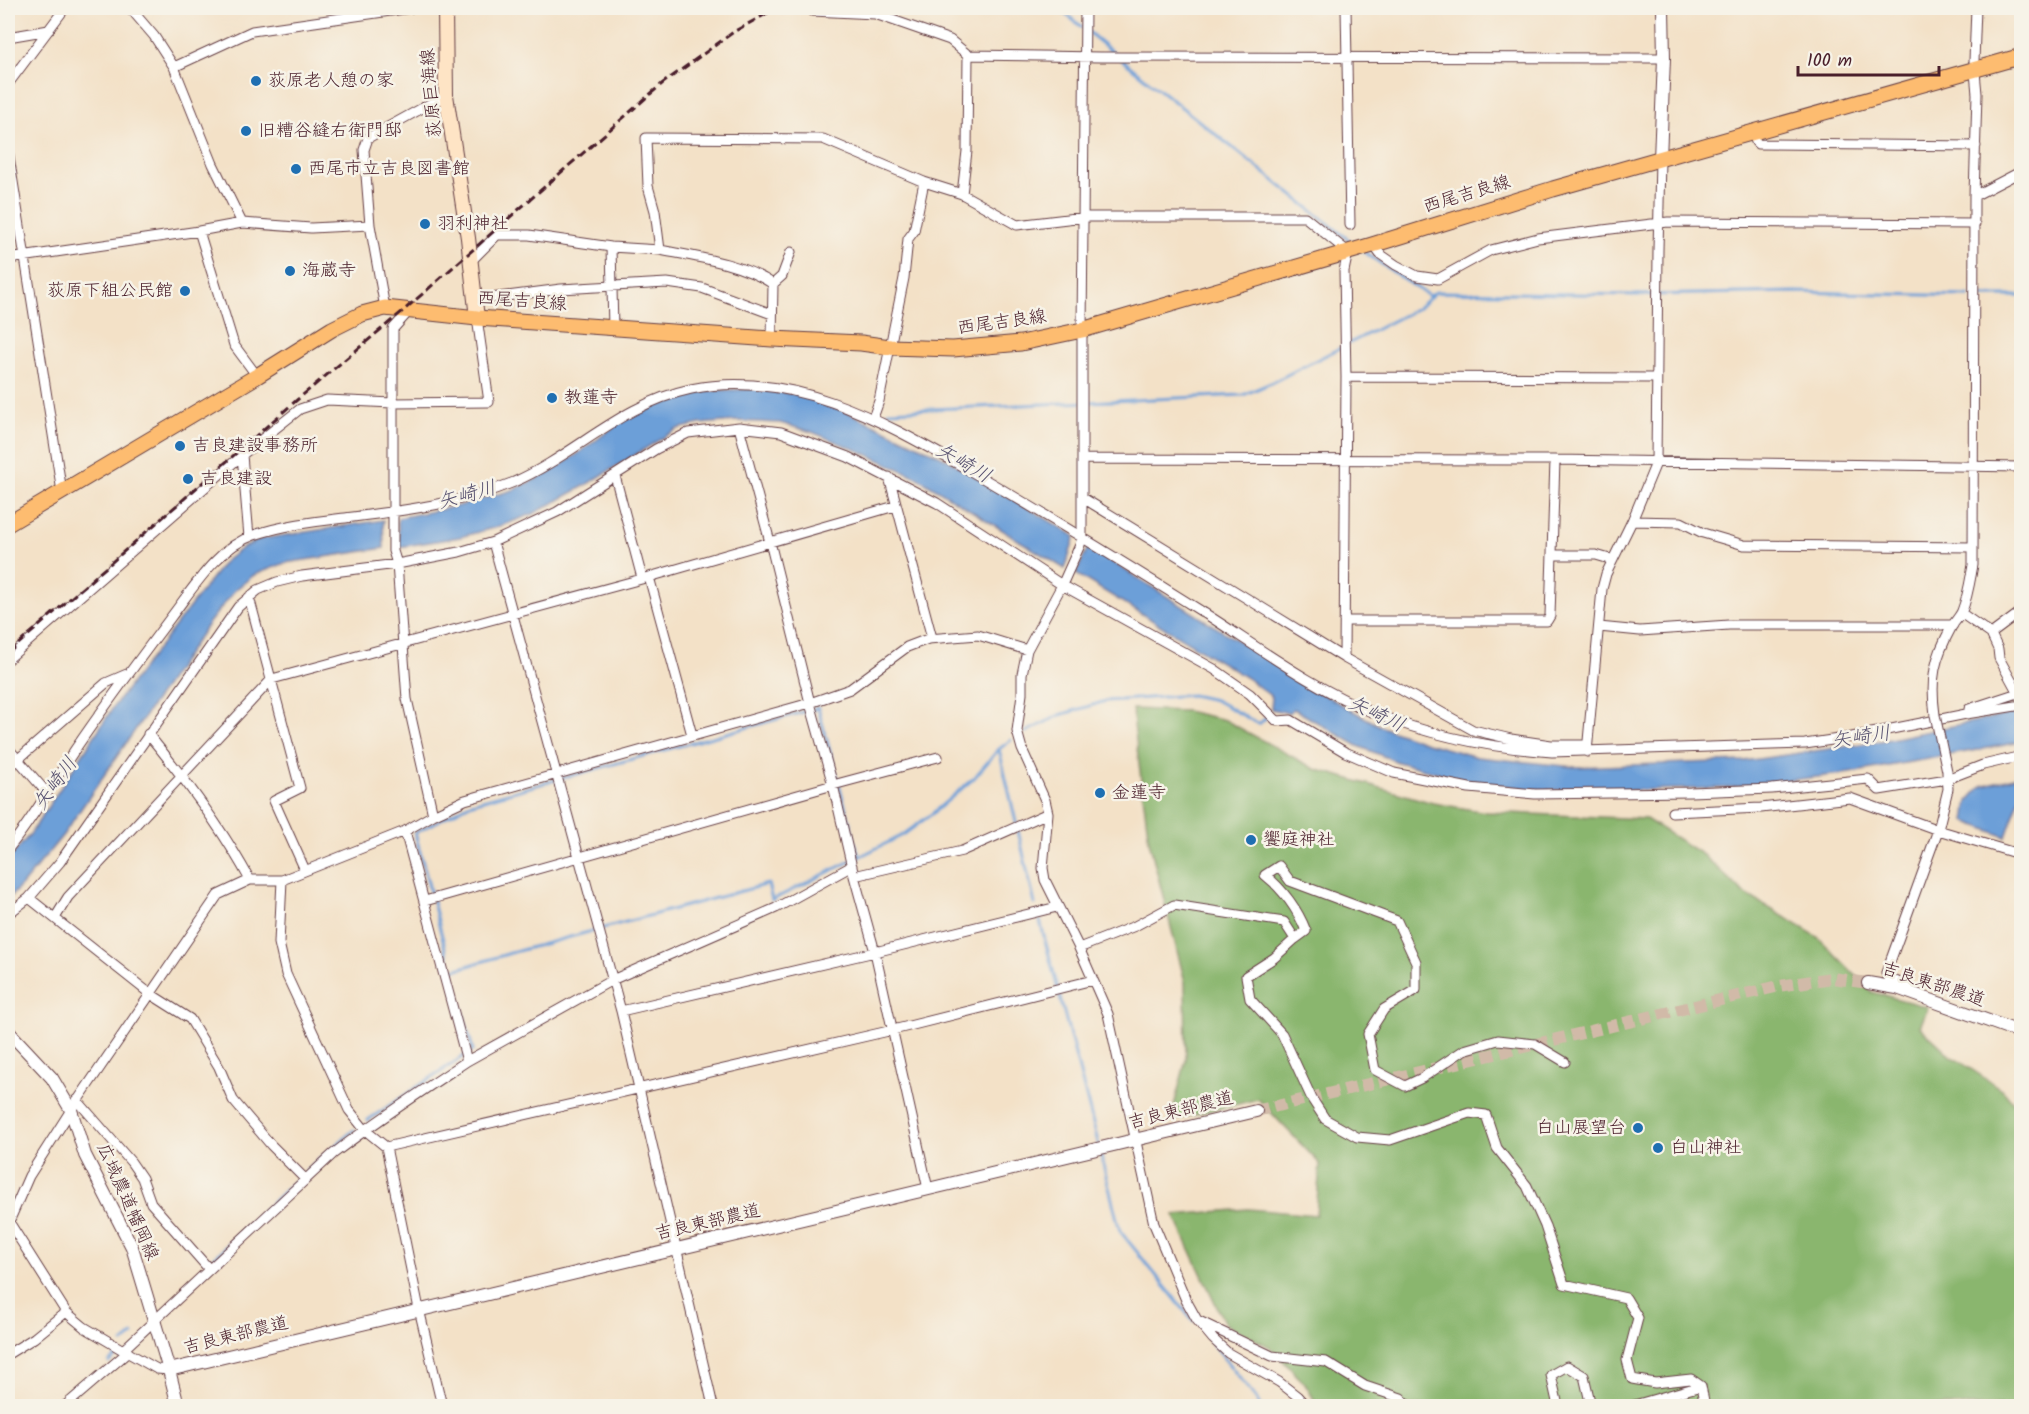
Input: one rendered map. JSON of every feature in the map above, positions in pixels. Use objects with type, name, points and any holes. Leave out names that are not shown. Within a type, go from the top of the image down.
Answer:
[{"type":"main road","name":"荻原巨海線","points":[[445,8],[446,95],[471,261],[477,318]]},
{"type":"main road","name":"西尾吉良線","points":[[8,524],[332,329],[362,314],[385,308],[477,318],[861,343],[890,347],[953,349],[1021,344],[1082,330],[1546,191],[2022,56]]},
{"type":"street","points":[[8,84],[65,8]]},
{"type":"street","points":[[130,8],[154,36],[174,67],[213,164],[242,223]]},
{"type":"street","points":[[174,67],[252,32],[411,8]]},
{"type":"street","points":[[1346,8],[1350,225]]},
{"type":"street","points":[[1587,748],[1602,589],[1656,463],[1663,8]]},
{"type":"street","points":[[1924,999],[1919,991],[1889,978],[1886,973],[1938,830],[1948,789],[1931,689],[1934,670],[1953,625],[1961,613],[1970,581],[1973,547],[1976,8]]},
{"type":"street","points":[[812,11],[875,14],[950,40],[962,47],[968,55],[967,151],[962,194]]},
{"type":"street","points":[[1085,12],[1081,540],[1062,585],[1027,650],[1022,674],[1017,730],[1022,749],[1045,800],[1048,813],[1043,868],[1045,880],[1079,948],[1108,1014],[1154,1224],[1186,1300],[1197,1320],[1213,1340],[1228,1353],[1279,1382],[1297,1396],[1306,1407]]},
{"type":"street","points":[[8,36],[49,30]]},
{"type":"street","points":[[968,55],[1084,51],[1100,57],[1664,58]]},
{"type":"street","points":[[385,308],[370,225],[364,150],[368,138],[446,95]]},
{"type":"street","points":[[1753,133],[1758,144],[1976,146]]},
{"type":"street","points":[[660,250],[655,212],[648,186],[646,138],[823,139],[924,182],[962,194],[1017,225],[1084,217],[1305,217],[1348,252],[1344,271],[1346,377],[1344,658]]},
{"type":"street","points":[[8,150],[62,492]]},
{"type":"street","points":[[1974,196],[2022,171]]},
{"type":"street","points":[[873,418],[879,401],[904,278],[908,239],[914,231],[924,182]]},
{"type":"street","points":[[1371,245],[1396,265],[1417,276],[1438,279],[1491,250],[1538,238],[1668,222],[1975,224]]},
{"type":"street","points":[[8,259],[242,223],[311,228],[370,225]]},
{"type":"street","points":[[199,231],[234,345],[256,376]]},
{"type":"street","points":[[471,261],[497,235],[529,235],[612,247],[660,250],[720,262],[764,278],[773,284]]},
{"type":"street","points":[[612,247],[613,328]]},
{"type":"street","points":[[772,339],[773,284],[782,276],[791,252]]},
{"type":"street","points":[[475,300],[561,289],[667,283],[702,288],[771,314]]},
{"type":"street","points":[[410,310],[393,329],[393,551],[407,699],[434,814]]},
{"type":"street","points":[[8,659],[292,414],[327,400],[393,403],[489,402],[477,318]]},
{"type":"street","points":[[1346,377],[1656,378]]},
{"type":"street","points":[[8,849],[32,817],[128,673],[197,582],[224,552],[249,537],[287,525],[392,516],[498,488],[544,467],[635,408],[690,390],[746,384],[774,387],[821,397],[873,418],[929,448],[1317,684],[1371,712],[1423,731],[1522,750],[1805,744],[2022,705]]},
{"type":"street","points":[[740,428],[875,952],[928,1189]]},
{"type":"street","points":[[8,914],[29,898],[60,862],[238,607],[249,597],[266,586],[302,576],[396,564],[459,552],[493,542],[557,512],[656,450],[688,433],[740,428],[781,432],[848,457],[889,477],[937,503],[1062,585],[1214,669],[1250,694],[1277,721],[1291,720],[1344,752],[1394,772],[1469,788],[1535,794],[1772,789],[1868,779],[1879,790],[2022,756]]},
{"type":"street","points":[[242,455],[249,537]]},
{"type":"street","points":[[1082,459],[1555,460],[2022,467]]},
{"type":"street","points":[[1344,621],[1546,621],[1550,616],[1555,460]]},
{"type":"street","points":[[615,476],[692,735]]},
{"type":"street","points":[[889,477],[932,638]]},
{"type":"street","points":[[1083,498],[1344,658],[1473,730],[1511,739],[1587,748]]},
{"type":"street","points":[[55,918],[68,897],[272,679],[896,506]]},
{"type":"street","points":[[1632,520],[1681,522],[1703,533],[1744,545],[1973,547]]},
{"type":"street","points":[[493,542],[577,857],[621,1011],[713,1407]]},
{"type":"street","points":[[1553,555],[1596,555],[1613,560]]},
{"type":"street","points":[[249,597],[300,788],[274,801],[304,870]]},
{"type":"street","points":[[1991,634],[2022,610]]},
{"type":"street","points":[[1961,613],[1991,634],[1998,648],[1999,658],[2018,693],[1970,708],[1966,714]]},
{"type":"street","points":[[1599,627],[1640,631],[1729,625],[1953,625]]},
{"type":"street","points":[[170,1370],[157,1369],[84,1327],[66,1312],[8,1223],[29,1176],[74,1105],[218,895],[250,880],[282,880],[405,831],[465,800],[810,703],[850,689],[907,647],[932,638],[978,635],[1027,650]]},
{"type":"street","points":[[8,768],[106,683],[128,673]]},
{"type":"street","points":[[148,734],[182,776],[234,850],[250,880]]},
{"type":"street","points":[[8,748],[46,793]]},
{"type":"street","points":[[425,901],[833,784],[938,757]]},
{"type":"street","points":[[1672,812],[1761,808],[1850,798],[1938,830],[2022,855]]},
{"type":"street","points":[[854,876],[962,851],[1048,813]]},
{"type":"street","points":[[405,831],[467,1061]]},
{"type":"street","points":[[65,1407],[305,1179],[365,1130],[467,1061],[612,980],[776,908],[852,866]]},
{"type":"street","points":[[1565,1062],[1535,1044],[1498,1040],[1464,1050],[1422,1078],[1405,1086],[1375,1070],[1368,1034],[1384,1009],[1416,990],[1416,962],[1397,921],[1290,881],[1280,866],[1265,875],[1276,884],[1301,917],[1306,931],[1274,958],[1246,976],[1250,999],[1282,1034],[1312,1099],[1325,1119],[1357,1137],[1390,1140],[1469,1113],[1486,1115],[1497,1148],[1527,1186],[1545,1226],[1564,1284],[1626,1298],[1638,1318],[1627,1360],[1632,1379],[1655,1383],[1691,1379],[1701,1386],[1705,1407]]},
{"type":"street","points":[[282,880],[279,943],[286,974],[349,1110],[365,1130],[386,1148],[442,1407]]},
{"type":"street","points":[[29,898],[149,993],[190,1019],[219,1067],[237,1105],[271,1145],[305,1179]]},
{"type":"street","points":[[1079,948],[1135,926],[1174,905],[1284,922],[1294,939]]},
{"type":"street","points":[[621,1011],[1057,907]]},
{"type":"street","points":[[386,1148],[1093,980]]},
{"type":"street","name":"吉良東部農道","points":[[1868,982],[1897,988],[2022,1034]]},
{"type":"street","name":"広域農道幡岡線","points":[[8,1031],[74,1105],[85,1155],[95,1179],[113,1208],[132,1247],[153,1322],[170,1370],[178,1407]]},
{"type":"street","points":[[74,1105],[131,1162],[142,1178],[151,1203],[209,1269]]},
{"type":"street","name":"吉良東部農道","points":[[170,1370],[419,1309],[1135,1142],[1256,1111]]},
{"type":"street","points":[[8,1354],[34,1338],[66,1312]]},
{"type":"street","points":[[1197,1320],[1272,1356],[1326,1362],[1365,1386],[1401,1398],[1408,1407]]},
{"type":"street","points":[[1558,1407],[1551,1375],[1567,1366],[1584,1376],[1591,1407]]},
{"type":"street","points":[[1631,1407],[1701,1386]]},
{"type":"green space","points":[[1132,709],[1186,711],[1225,720],[1315,769],[1433,803],[1486,812],[1646,819],[1703,855],[1744,893],[1818,937],[1872,992],[1928,1007],[1920,1027],[1950,1055],[2004,1091],[2021,1112],[2021,1406],[1318,1406],[1305,1384],[1270,1347],[1225,1324],[1174,1215],[1248,1209],[1316,1215],[1320,1164],[1258,1099],[1170,1121],[1186,1060],[1185,982],[1149,841]]},
{"type":"water","points":[[751,389],[798,394],[828,403],[943,457],[1075,536],[1065,569],[917,477],[864,453],[812,432],[780,423],[736,421],[700,424],[677,429],[586,485],[533,514],[460,537],[399,547],[398,518],[458,506],[513,490],[549,473],[623,420],[654,407],[703,391]]},
{"type":"water","points":[[383,520],[384,548],[285,563],[254,575],[235,590],[208,624],[63,835],[8,899],[8,860],[31,833],[114,706],[224,562],[242,548],[261,539]]},
{"type":"water","points":[[1088,547],[1326,696],[1382,727],[1477,757],[1575,767],[1744,761],[1871,743],[2021,712],[2021,742],[1850,773],[1726,788],[1594,791],[1527,789],[1465,780],[1398,762],[1358,746],[1294,709],[1288,713],[1271,709],[1272,697],[1247,678],[1076,574]]},
{"type":"water","points":[[2021,775],[2021,794],[2006,837],[1965,821],[1968,801],[1982,786]]},
{"type":"waterway","points":[[1058,8],[1082,27]]},
{"type":"waterway","points":[[1087,31],[1115,54]]},
{"type":"waterway","points":[[1122,60],[1354,244]]},
{"type":"waterway","points":[[1364,252],[1429,296],[1436,292],[1643,295],[1796,292],[1969,296]]},
{"type":"waterway","points":[[1348,344],[1418,308],[1433,295]]},
{"type":"waterway","points":[[1980,296],[2022,296]]},
{"type":"waterway","points":[[888,411],[1243,395],[1342,347]]},
{"type":"waterway","points":[[1026,732],[1060,715],[1106,701],[1192,695],[1215,700],[1259,724],[1269,715]]},
{"type":"waterway","points":[[451,971],[415,833],[472,803],[818,708],[859,857]]},
{"type":"waterway","points":[[368,1120],[473,1050],[451,971],[768,884],[772,900],[903,835],[974,778],[999,749],[1011,740]]},
{"type":"waterway","points":[[999,749],[1035,904]]},
{"type":"waterway","points":[[1040,921],[1099,1146]]},
{"type":"waterway","points":[[307,1170],[354,1130]]},
{"type":"waterway","points":[[1100,1152],[1120,1231],[1193,1321]]},
{"type":"waterway","points":[[212,1260],[295,1181]]},
{"type":"waterway","points":[[123,1343],[133,1335]]},
{"type":"waterway","points":[[1211,1342],[1260,1406]]},
{"type":"waterway","points":[[109,1362],[119,1353]]},
{"type":"tunnel","points":[[1256,1111],[1779,986],[1832,978],[1868,983]]},
{"type":"railway","points":[[8,653],[663,83],[735,31],[777,8]]},
{"type":"place","name":"荻原老人憩の家","points":[[256,81]]},
{"type":"place","name":"旧糟谷縫右衛門邸","points":[[246,131]]},
{"type":"place","name":"西尾市立吉良図書館","points":[[296,169]]},
{"type":"place","name":"羽利神社","points":[[425,224]]},
{"type":"place","name":"海蔵寺","points":[[290,271]]},
{"type":"place","name":"荻原下組公民館","points":[[185,291]]},
{"type":"place","name":"教蓮寺","points":[[552,398]]},
{"type":"place","name":"吉良建設事務所","points":[[180,446]]},
{"type":"place","name":"吉良建設","points":[[188,479]]},
{"type":"place","name":"金蓮寺","points":[[1100,793]]},
{"type":"place","name":"饗庭神社","points":[[1251,840]]},
{"type":"place","name":"白山展望台","points":[[1638,1128]]},
{"type":"place","name":"白山神社","points":[[1658,1148]]},
{"type":"water label","name":"矢崎川","points":[[963,464]]},
{"type":"water label","name":"矢崎川","points":[[467,496]]},
{"type":"water label","name":"矢崎川","points":[[1376,715]]},
{"type":"water label","name":"矢崎川","points":[[1861,738]]},
{"type":"water label","name":"矢崎川","points":[[56,784]]}]
